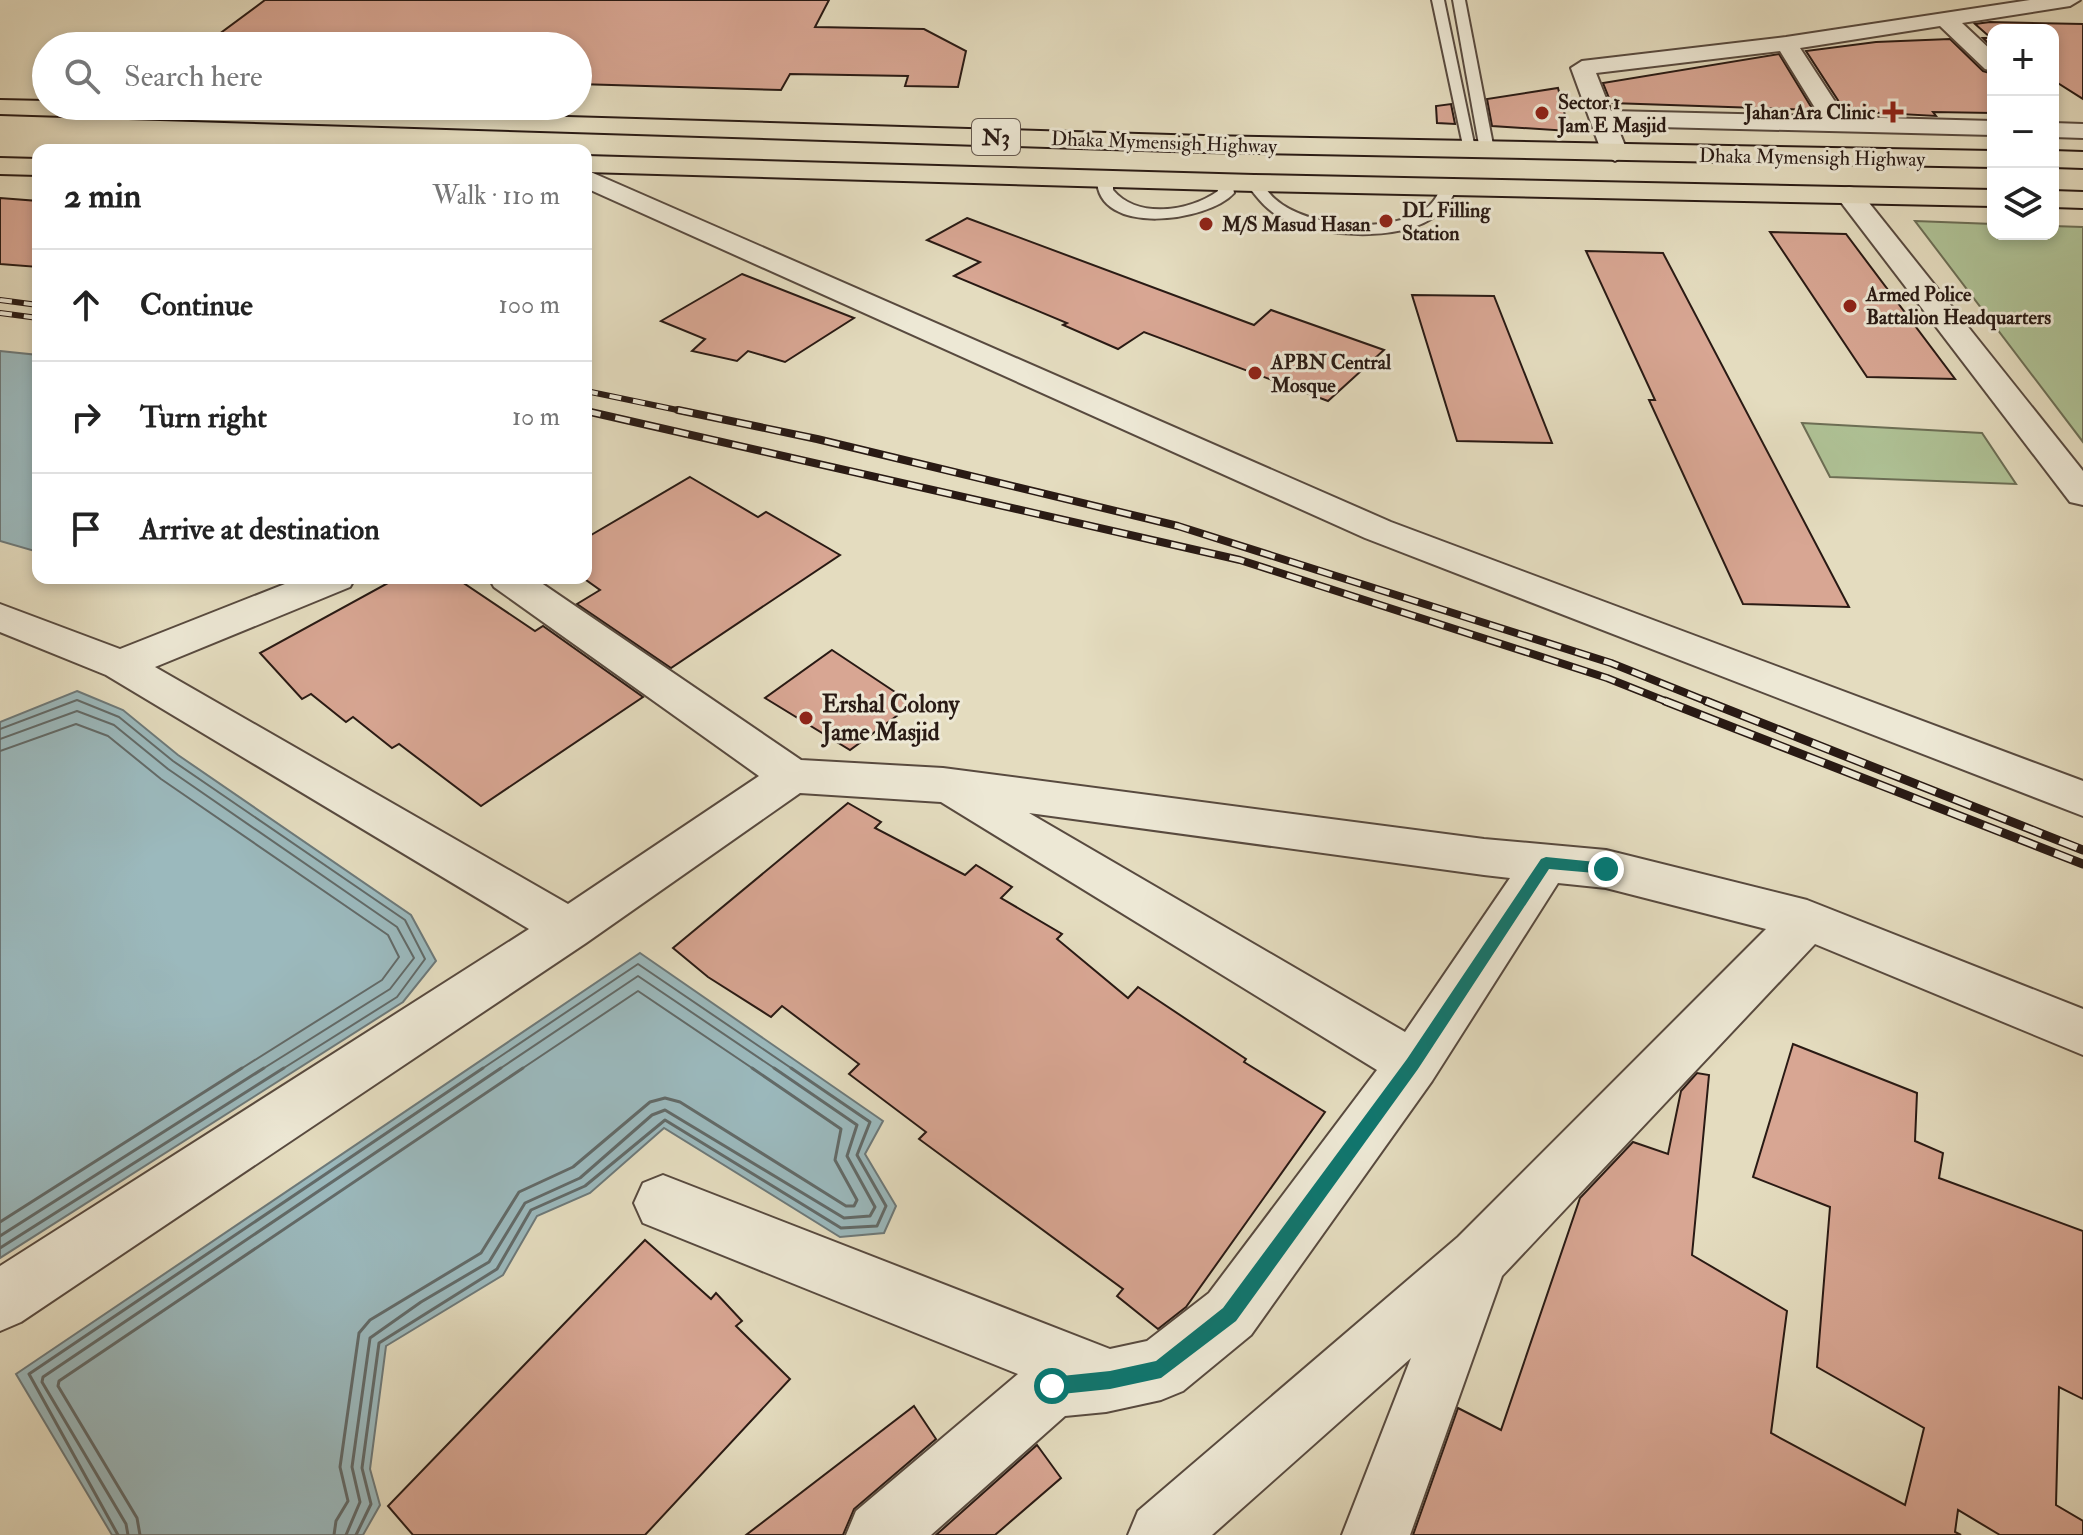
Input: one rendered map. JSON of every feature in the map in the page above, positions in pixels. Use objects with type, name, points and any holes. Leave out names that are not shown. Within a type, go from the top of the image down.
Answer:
[{"type":"highway","name":"Dhaka Mymensigh Highway","points":[[0,107],[32,108]]},
{"type":"highway","name":"Dhaka Mymensigh Highway","points":[[447,120],[1479,150],[1987,159]]},
{"type":"highway","points":[[0,152],[32,153]]},
{"type":"highway","points":[[2059,159],[2083,160]]},
{"type":"highway","name":"Dhaka Mymensigh Highway","points":[[592,164],[1254,183],[1987,198]]},
{"type":"highway","points":[[0,166],[32,167]]},
{"type":"highway","points":[[592,175],[683,167]]},
{"type":"highway","points":[[2059,199],[2083,200]]},
{"type":"street","points":[[1615,153],[1582,68],[1786,44],[2070,0]]},
{"type":"street","points":[[1947,21],[1987,58]]},
{"type":"street","points":[[1786,44],[1837,124]]},
{"type":"street","points":[[1603,118],[1987,128]]},
{"type":"street","points":[[592,179],[1378,530],[2083,799]]},
{"type":"street","points":[[1849,195],[2083,494]]},
{"type":"street","points":[[120,665],[321,584]]},
{"type":"street","points":[[517,584],[792,776],[943,785],[1606,869],[1807,920],[1901,955],[2083,1032]]},
{"type":"street","points":[[0,617],[120,665],[569,929]]},
{"type":"street","points":[[0,1301],[569,929],[792,776]]},
{"type":"street","points":[[943,785],[1413,1064]]},
{"type":"street","points":[[880,1535],[1052,1386],[1110,1380],[1161,1369],[1230,1314],[1413,1064],[1546,863]]},
{"type":"street","points":[[1162,1535],[1479,1258],[1807,920]]},
{"type":"street","points":[[663,1203],[1110,1380]]},
{"type":"street","points":[[1376,1535],[1479,1258]]},
{"type":"lane","points":[[1438,0],[1479,150]]},
{"type":"lane","points":[[1459,0],[1477,83],[1479,150]]},
{"type":"lane","points":[[1254,183],[1258,194],[1284,215],[1327,229],[1408,223],[1424,216],[1447,197],[1450,186]]},
{"type":"green space","points":[[1915,221],[1987,224],[1987,240],[2059,240],[2059,226],[2083,227],[2083,442]]},
{"type":"green space","points":[[1802,423],[1982,433],[2016,484],[1830,477]]},
{"type":"water","points":[[0,351],[32,354],[32,550],[0,541]]},
{"type":"water","points":[[77,691],[123,710],[178,755],[411,915],[436,961],[403,1002],[0,1258],[0,722]]},
{"type":"water","points":[[640,953],[883,1121],[865,1154],[896,1206],[884,1233],[840,1237],[664,1128],[590,1193],[537,1216],[503,1275],[386,1346],[370,1469],[380,1505],[363,1535],[112,1535],[16,1374]]},
{"type":"building","points":[[265,0],[829,0],[815,27],[924,29],[966,51],[958,87],[905,86],[908,76],[790,74],[781,90],[592,84],[592,32],[222,32]]},
{"type":"building","points":[[1990,22],[2083,24],[2083,99],[2059,84],[2059,24],[1987,24],[1987,34],[1975,24]]},
{"type":"building","points":[[1950,39],[1987,72],[1987,113],[1933,112],[1936,116],[1845,111],[1806,51],[1876,42]]},
{"type":"building","points":[[1779,54],[1813,110],[1611,103],[1603,83]]},
{"type":"building","points":[[1558,88],[1569,131],[1492,126],[1487,99]]},
{"type":"building","points":[[1451,104],[1455,124],[1437,123],[1436,106]]},
{"type":"building","points":[[0,198],[32,201],[32,267],[0,264]]},
{"type":"building","points":[[967,218],[1254,325],[1271,310],[1384,350],[1328,401],[1144,332],[1118,349],[1063,325],[1067,323],[954,276],[980,262],[927,240]]},
{"type":"building","points":[[1770,232],[1846,234],[1955,379],[1867,377]]},
{"type":"building","points":[[1586,251],[1663,253],[1849,607],[1743,604],[1649,400],[1655,400]]},
{"type":"building","points":[[742,274],[854,318],[785,362],[748,351],[737,361],[692,351],[705,339],[661,321]]},
{"type":"building","points":[[1412,295],[1494,296],[1552,443],[1457,441]]},
{"type":"building","points":[[690,477],[758,517],[766,512],[840,555],[671,668],[577,604],[600,590],[592,584],[592,534]]},
{"type":"building","points":[[386,584],[465,584],[535,631],[543,626],[643,697],[481,806],[399,744],[392,748],[353,717],[346,722],[311,694],[302,699],[260,653]]},
{"type":"building","points":[[832,650],[913,704],[850,750],[765,698]]},
{"type":"building","points":[[848,803],[881,822],[875,828],[965,875],[976,865],[1012,887],[1001,898],[1062,934],[1057,939],[1128,998],[1138,987],[1246,1059],[1244,1062],[1325,1112],[1186,1307],[1158,1329],[1117,1296],[1123,1289],[919,1139],[926,1132],[849,1074],[859,1064],[782,1006],[771,1017],[708,977],[673,948]]},
{"type":"building","points":[[1793,1044],[1917,1093],[1915,1141],[1943,1153],[1939,1178],[2083,1231],[2083,1399],[2059,1387],[2056,1505],[2083,1521],[2083,1535],[2000,1535],[1958,1510],[1955,1532],[1961,1535],[1413,1535],[1458,1408],[1501,1430],[1580,1198],[1633,1142],[1668,1154],[1681,1091],[1697,1073],[1709,1075],[1692,1255],[1787,1311],[1771,1433],[1905,1505],[1924,1428],[1817,1367],[1830,1207],[1753,1177]]},
{"type":"building","points":[[645,1240],[711,1299],[716,1293],[742,1321],[736,1326],[790,1379],[645,1535],[413,1535],[388,1506]]},
{"type":"building","points":[[914,1406],[936,1439],[854,1509],[843,1535],[746,1535]]},
{"type":"building","points":[[1037,1445],[1061,1478],[995,1535],[936,1535]]},
{"type":"railway","points":[[0,300],[32,304]]},
{"type":"railway","points":[[0,313],[32,317]]},
{"type":"railway","points":[[592,392],[687,412]]},
{"type":"railway","points":[[678,410],[817,439],[1178,526],[1611,663],[1706,701]]},
{"type":"railway","points":[[592,412],[1240,560],[1607,678],[1670,703]]},
{"type":"railway","points":[[1665,701],[2083,864]]},
{"type":"railway","points":[[1706,701],[2083,850]]},
{"type":"railway","points":[[1706,701],[1711,703]]},
{"type":"place","name":"Jahan Ara Clinic","points":[[1893,112]]},
{"type":"place","name":"Sector 1 Jam E Masjid","points":[[1542,113]]},
{"type":"place","name":"DL Filling Station","points":[[1386,221]]},
{"type":"place","name":"M/S Masud Hasan","points":[[1206,224]]},
{"type":"place","name":"Armed Police Battalion Headquarters","points":[[1850,306]]},
{"type":"place","name":"APBN Central Mosque","points":[[1255,373]]},
{"type":"place","name":"Ershal Colony Jame Masjid","points":[[806,718]]},
{"type":"route","points":[[1052,1386],[1110,1380],[1161,1369],[1230,1314],[1413,1064],[1546,863],[1606,869]]}]
